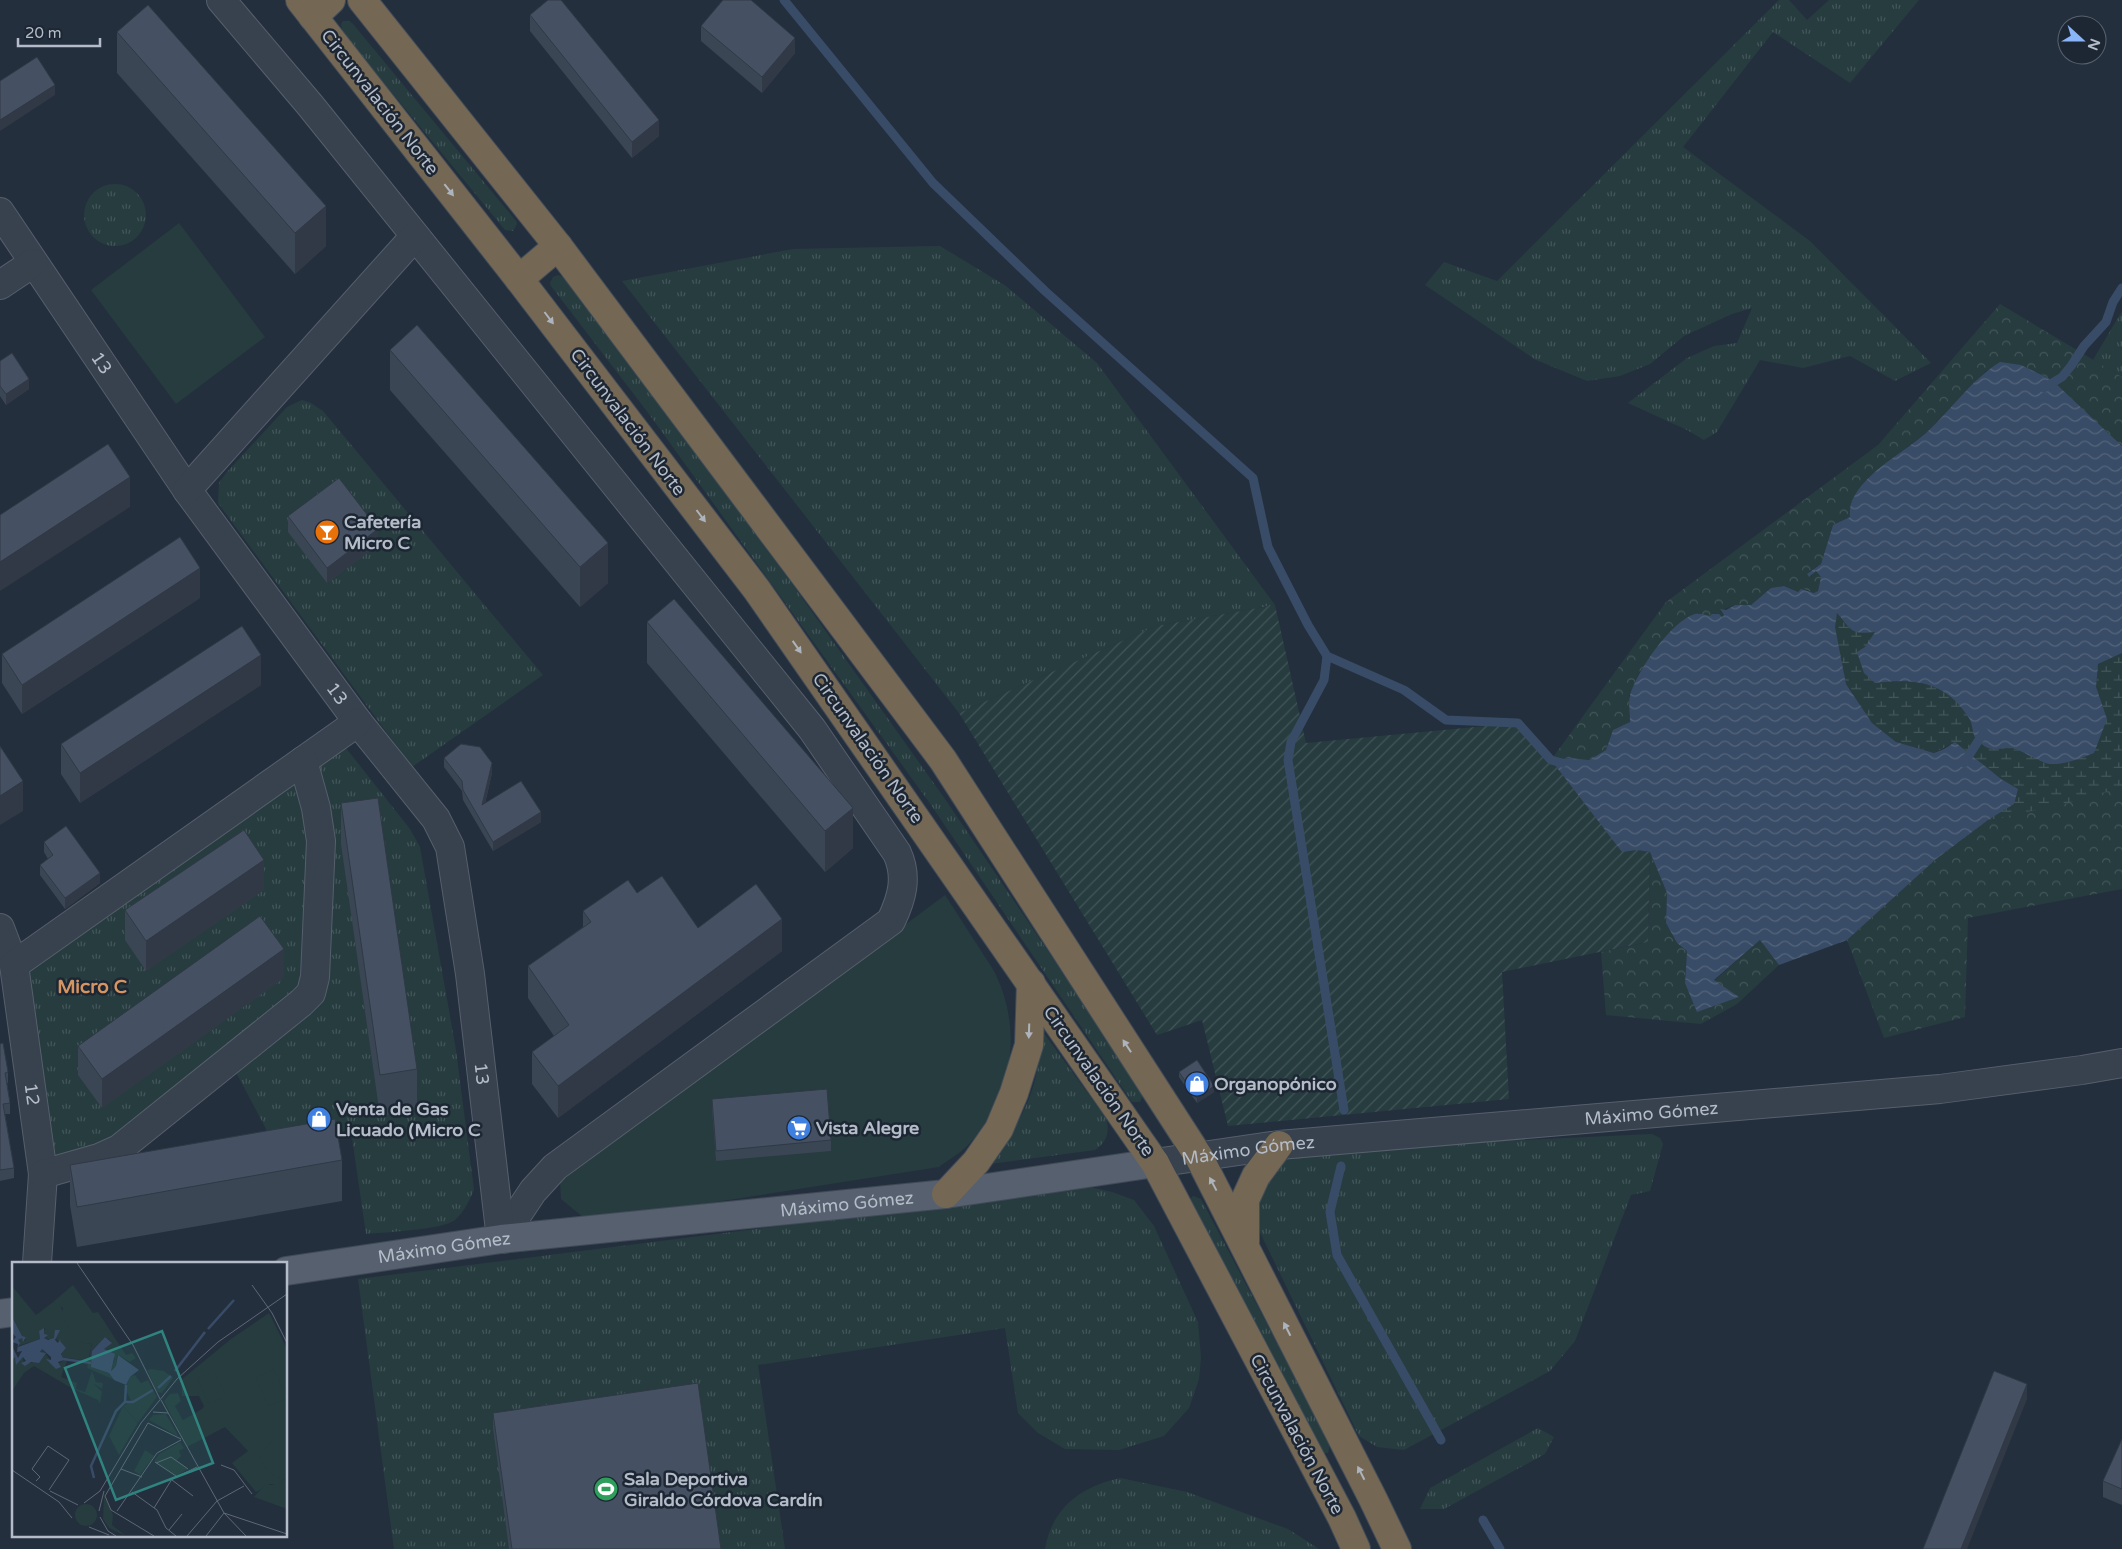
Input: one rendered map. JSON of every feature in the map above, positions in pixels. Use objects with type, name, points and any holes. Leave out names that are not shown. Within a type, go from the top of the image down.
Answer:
[{"type":"highway","points":[[362,0],[558,246],[944,760],[1199,1157],[1374,1499],[1397,1549]]},
{"type":"highway","name":"Circunvalación Norte","points":[[315,6],[519,279],[757,590],[1155,1163],[1342,1518],[1356,1549]]},
{"type":"highway","points":[[519,279],[558,246]]},
{"type":"highway","points":[[946,1194],[976,1162],[999,1129],[1014,1093],[1029,1045],[1031,982]]},
{"type":"highway","points":[[1245,1246],[1245,1200],[1256,1176],[1279,1145]]},
{"type":"highway","points":[[1342,1518],[1374,1499]]},
{"type":"main road","name":"Máximo Gómez","points":[[288,1271],[501,1239],[946,1194],[1155,1163]]},
{"type":"street","points":[[222,0],[310,105],[812,729],[897,853],[902,865],[904,884],[900,903],[891,921],[555,1167],[533,1191],[501,1239]]},
{"type":"street","name":"13","points":[[0,212],[187,490],[358,722],[436,819],[450,847],[470,974],[501,1239]]},
{"type":"street","points":[[187,490],[415,236]]},
{"type":"street","points":[[0,285],[33,263]]},
{"type":"street","points":[[14,965],[358,722]]},
{"type":"street","points":[[43,1174],[99,1158],[119,1149],[301,1003],[310,993],[315,977],[321,841],[316,808],[303,761]]},
{"type":"street","name":"12","points":[[0,928],[14,965],[43,1174],[37,1262]]},
{"type":"street","name":"Máximo Gómez","points":[[1155,1163],[1279,1145],[1940,1089],[2122,1063]]},
{"type":"green space","points":[[1779,0],[1789,0],[1807,20],[1829,0],[1919,0],[1850,83],[1773,32],[1683,147],[1810,241],[1931,363],[1895,381],[1850,356],[1803,368],[1760,360],[1717,432],[1704,440],[1687,430],[1628,403],[1687,358],[1714,346],[1737,343],[1752,308],[1732,314],[1684,336],[1650,364],[1620,376],[1587,381],[1536,360],[1425,285],[1444,262],[1497,281]]},
{"type":"green space","points":[[343,21],[349,21],[353,24],[516,221],[517,224],[513,231],[505,230],[343,33],[341,24]]},
{"type":"green space","points":[[109,184],[121,184],[137,193],[144,203],[146,215],[144,227],[137,237],[121,246],[109,246],[98,241],[89,232],[84,221],[84,209],[89,198],[98,189]]},
{"type":"green space","points":[[179,223],[265,337],[176,404],[91,290]]},
{"type":"green space","points":[[940,246],[1006,286],[1097,363],[1275,605],[1156,626],[959,713],[622,281],[793,249]]},
{"type":"green space","points":[[558,275],[563,277],[746,519],[945,799],[1144,1093],[1140,1102],[1132,1102],[931,805],[649,414],[551,286],[550,283],[553,277]]},
{"type":"green space","points":[[2000,304],[2122,377],[2122,446],[2052,380],[2021,365],[1986,371],[1927,432],[1869,477],[1860,487],[1850,517],[1833,525],[1821,564],[1809,572],[1811,577],[1813,572],[1816,571],[1821,577],[1818,591],[1814,593],[1804,589],[1798,592],[1784,586],[1771,588],[1751,605],[1735,605],[1720,611],[1724,615],[1722,617],[1712,614],[1710,616],[1697,614],[1675,627],[1639,673],[1629,696],[1630,722],[1613,730],[1606,750],[1589,760],[1570,758],[1551,760],[1666,602],[1878,445]]},
{"type":"green space","points":[[2122,311],[2122,377],[2093,360]]},
{"type":"green space","points":[[302,400],[311,403],[323,411],[543,675],[412,767],[218,503],[219,483],[226,473],[287,407]]},
{"type":"green space","points":[[1275,605],[1306,743],[1518,723],[1551,760],[1622,851],[1637,850],[1650,852],[1648,942],[1502,972],[1509,1099],[1228,1126],[1202,1020],[1157,1035],[959,713],[1156,626]]},
{"type":"green space","points":[[1837,613],[1875,631],[1875,683],[1917,682],[1943,690],[1954,697],[1963,707],[1981,742],[1993,749],[2010,748],[2018,750],[2049,765],[2107,719],[2096,687],[2098,664],[2122,653],[2122,793],[2112,790],[2061,805],[1988,820],[1936,859],[1847,940],[1798,958],[1800,921],[2018,789],[2001,779],[1955,742],[1934,753],[1896,742],[1872,723],[1846,684],[1834,627]]},
{"type":"green space","points":[[2122,653],[2122,889],[1968,918],[1965,1017],[1884,1038],[1847,940],[1936,859],[1988,820],[1971,721]]},
{"type":"green space","points":[[338,738],[410,829],[420,847],[456,1050],[474,1190],[464,1210],[455,1220],[438,1226],[366,1234],[352,1138],[272,1140],[230,1061],[119,1149],[43,1174],[14,965]]},
{"type":"green space","points":[[1650,852],[1667,893],[1666,923],[1677,943],[1687,951],[1685,983],[1738,997],[1714,981],[1760,940],[1779,965],[1737,1004],[1701,1024],[1606,1015],[1601,952],[1648,942]]},
{"type":"green space","points":[[945,895],[994,972],[1004,997],[1011,1041],[1009,1064],[1004,1085],[995,1106],[984,1126],[962,1150],[939,1167],[665,1210],[584,1218],[561,1199],[560,1182]]},
{"type":"green space","points":[[1040,1028],[1106,1118],[1108,1128],[1105,1140],[1095,1150],[990,1164],[1021,1116],[1034,1085],[1040,1049]]},
{"type":"green space","points":[[1652,1134],[1660,1138],[1663,1144],[1650,1191],[1631,1195],[1575,1341],[1550,1371],[1404,1450],[1377,1447],[1359,1436],[1254,1220],[1258,1195],[1287,1151]]},
{"type":"green space","points":[[1090,1187],[1134,1200],[1154,1226],[1198,1322],[1201,1358],[1199,1379],[1189,1408],[1164,1436],[1119,1450],[1065,1449],[1038,1433],[1018,1413],[1005,1328],[758,1365],[785,1549],[394,1549],[358,1279]]},
{"type":"green space","points":[[1193,1196],[1201,1199],[1330,1444],[1328,1453],[1322,1453],[1190,1200]]},
{"type":"green space","points":[[1538,1428],[1554,1437],[1545,1454],[1444,1509],[1420,1509],[1430,1488]]},
{"type":"green space","points":[[1120,1478],[1187,1492],[1288,1529],[1319,1549],[1045,1549],[1054,1522],[1070,1502],[1092,1487]]},
{"type":"water","points":[[2000,362],[2021,365],[2052,380],[2122,446],[2122,653],[2098,664],[2096,687],[2107,719],[2094,753],[2067,762],[2050,764],[2011,748],[1993,749],[1986,747],[1976,739],[1970,720],[1960,706],[1940,690],[1917,682],[1875,683],[1864,673],[1857,652],[1865,647],[1875,632],[1861,633],[1852,630],[1837,613],[1835,627],[1846,684],[1872,723],[1896,742],[1934,753],[1955,742],[2001,779],[2018,789],[2014,804],[1988,820],[1936,859],[1847,940],[1779,965],[1760,940],[1714,980],[1739,997],[1697,1012],[1685,983],[1687,951],[1677,943],[1666,923],[1667,893],[1650,852],[1637,850],[1622,852],[1551,760],[1570,758],[1589,760],[1606,750],[1613,730],[1630,722],[1630,695],[1647,661],[1666,636],[1686,619],[1695,614],[1710,616],[1712,614],[1719,614],[1722,617],[1724,615],[1720,609],[1726,610],[1735,605],[1751,605],[1771,588],[1784,586],[1798,592],[1801,589],[1814,593],[1818,591],[1821,577],[1816,571],[1809,577],[1807,574],[1821,564],[1833,525],[1850,517],[1852,501],[1861,486],[1868,478],[1926,433],[1970,386]]},
{"type":"building","points":[[548,0],[561,0],[659,120],[632,142],[530,15]]},
{"type":"building","points":[[723,0],[751,0],[795,38],[762,77],[701,26]]},
{"type":"building","points":[[148,5],[326,206],[295,233],[117,32]]},
{"type":"building","points":[[37,57],[55,85],[0,120],[0,81]]},
{"type":"building","points":[[417,325],[608,543],[580,567],[390,350]]},
{"type":"building","points":[[12,353],[29,379],[6,394],[0,386],[0,361]]},
{"type":"building","points":[[108,444],[130,477],[0,562],[0,515]]},
{"type":"building","points":[[339,478],[378,529],[327,568],[288,516]]},
{"type":"building","points":[[180,537],[200,568],[22,685],[2,654]]},
{"type":"building","points":[[674,599],[853,808],[825,831],[647,622]]},
{"type":"building","points":[[242,626],[261,655],[80,773],[61,744]]},
{"type":"building","points":[[461,744],[480,747],[492,763],[482,805],[521,781],[541,812],[493,842],[463,790],[462,781],[444,758]]},
{"type":"building","points":[[0,746],[23,781],[0,796]]},
{"type":"building","points":[[378,798],[417,1069],[380,1075],[341,803]]},
{"type":"building","points":[[66,826],[100,873],[65,898],[40,865],[53,855],[44,842]]},
{"type":"building","points":[[244,830],[264,860],[146,941],[125,910]]},
{"type":"building","points":[[662,876],[698,928],[756,884],[782,919],[558,1086],[532,1052],[569,1025],[528,966],[591,922],[583,911],[628,880],[637,893]]},
{"type":"building","points":[[260,916],[284,949],[102,1079],[78,1046]]},
{"type":"building","points":[[3,1043],[8,1072],[5,1073],[10,1103],[3,1104],[14,1168],[0,1170],[0,1044]]},
{"type":"building","name":"Organopónico","points":[[1197,1060],[1214,1086],[1197,1098],[1179,1072]]},
{"type":"building","points":[[827,1089],[831,1140],[716,1151],[712,1099]]},
{"type":"building","points":[[335,1119],[342,1160],[77,1207],[70,1165]]},
{"type":"building","points":[[1994,1371],[2027,1384],[1961,1549],[1923,1549]]},
{"type":"building","name":"Sala Deportiva Giraldo Córdova Cardín","points":[[698,1383],[721,1549],[512,1549],[493,1413]]},
{"type":"building","points":[[2122,1439],[2122,1489],[2103,1481]]},
{"type":"waterway","points":[[784,0],[933,183],[1045,291],[1253,478],[1268,547],[1308,625],[1327,656],[1404,690],[1446,720],[1518,723],[1551,760],[1562,763]]},
{"type":"waterway","points":[[2044,388],[2062,377],[2084,346],[2106,322],[2113,302],[2122,288]]},
{"type":"waterway","points":[[1327,656],[1324,680],[1291,742],[1288,760],[1344,1110]]},
{"type":"waterway","points":[[1964,763],[1984,732]]},
{"type":"waterway","points":[[1341,1166],[1330,1212],[1337,1255],[1441,1440]]},
{"type":"waterway","points":[[1483,1520],[1500,1549]]},
{"type":"place","name":"Cafetería Micro C","points":[[327,532]]},
{"type":"place","name":"Organopónico","points":[[1197,1084]]},
{"type":"place","name":"Venta de Gas Licuado (Micro C","points":[[319,1119]]},
{"type":"place","name":"Vista Alegre","points":[[799,1128]]},
{"type":"place","name":"Sala Deportiva Giraldo Córdova Cardín","points":[[606,1489]]},
{"type":"district","name":"Micro C","points":[[92,986]]}]
